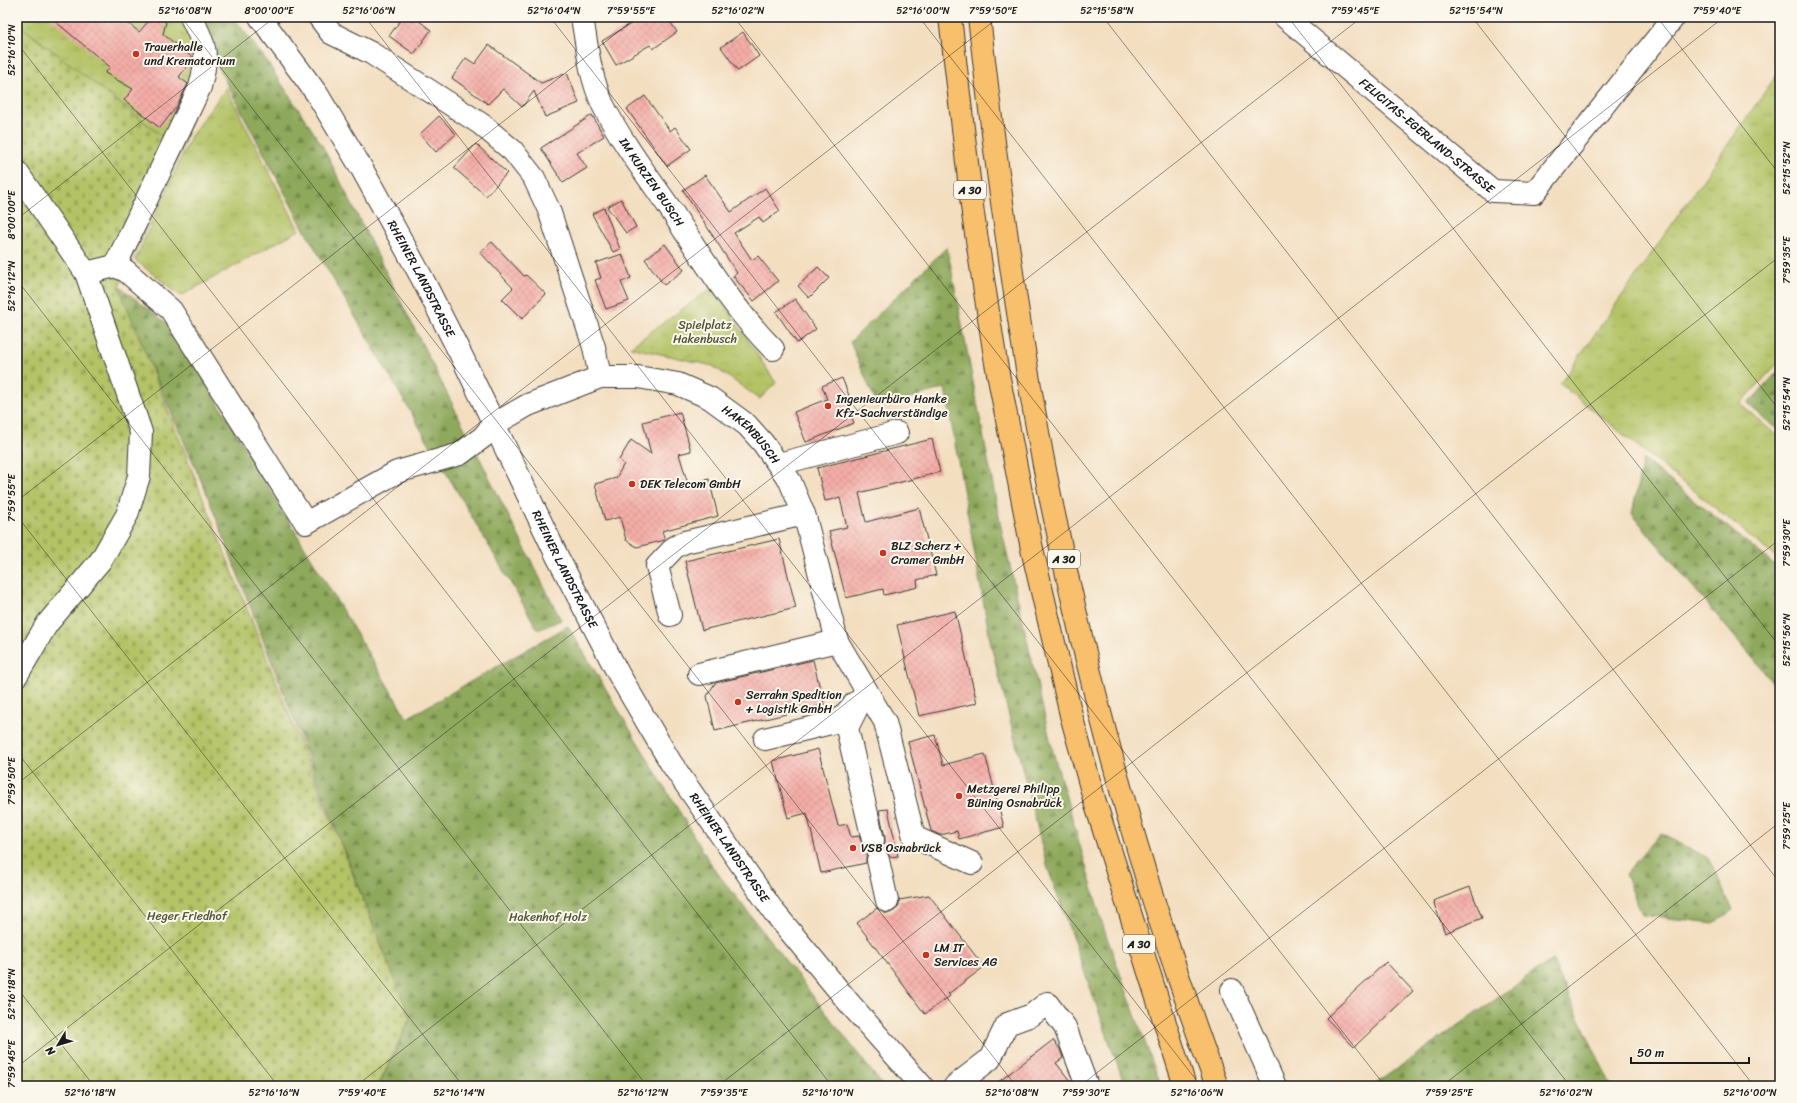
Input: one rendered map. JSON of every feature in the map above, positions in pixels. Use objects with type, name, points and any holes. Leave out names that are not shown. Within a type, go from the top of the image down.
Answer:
[{"type":"highway","name":"A 30","points":[[950,17],[973,214],[990,324],[1032,549],[1071,715],[1095,802],[1185,1086]]},
{"type":"highway","name":"A 30","points":[[979,17],[1000,185],[1020,324],[1044,465],[1069,583],[1128,814],[1172,956],[1217,1086]]},
{"type":"street","points":[[86,272],[115,266],[200,87],[206,64],[204,42],[191,17]]},
{"type":"street","name":"RHEINER LANDSTRASSE","points":[[260,17],[316,94],[362,169],[422,278],[463,359],[493,425],[558,558],[614,666],[671,764],[774,912],[850,1004],[922,1086]]},
{"type":"street","name":"IM KURZEN BUSCH","points":[[582,17],[591,74],[603,105],[610,118],[714,274],[755,332],[773,349]]},
{"type":"street","name":"FELICITAS-EGERLAND-STRASSE","points":[[1286,17],[1493,191],[1534,193],[1674,17]]},
{"type":"street","points":[[325,25],[481,124],[513,151],[534,178],[549,210],[594,347],[600,377]]},
{"type":"street","points":[[17,172],[86,272],[141,432],[139,476],[127,515],[101,560],[47,624],[17,675]]},
{"type":"street","name":"HAKENBUSCH","points":[[115,266],[126,271],[171,310],[306,522],[397,472],[460,454],[483,437],[493,425],[528,405],[600,377],[638,376],[678,384],[710,398],[747,425],[763,443],[790,481],[804,514],[837,641],[885,722],[914,838],[972,863]]},
{"type":"street","points":[[779,464],[897,433]]},
{"type":"street","points":[[670,615],[657,566],[675,547],[685,542],[804,514]]},
{"type":"street","points":[[699,674],[837,641]]},
{"type":"street","points":[[765,739],[839,721],[866,690]]},
{"type":"street","points":[[866,690],[847,728],[887,901]]},
{"type":"street","points":[[1232,990],[1275,1086]]},
{"type":"street","points":[[956,1086],[990,1060],[1007,1024],[1032,1015],[1047,1002],[1065,1027],[1087,1086]]},
{"type":"green space","points":[[17,17],[201,17],[212,56],[181,151],[17,23]]},
{"type":"green space","points":[[201,17],[233,17],[264,57],[322,145],[561,620],[538,630],[305,231],[212,56]]},
{"type":"green space","name":"Heger Friedhof","points":[[17,23],[181,151],[119,287],[410,1018],[378,1086],[17,1086]]},
{"type":"green space","points":[[1780,70],[1780,361],[1740,404],[1776,435],[1780,432],[1780,560],[1560,384]]},
{"type":"green space","points":[[226,88],[299,230],[181,296],[135,260],[191,136]]},
{"type":"green space","points":[[947,247],[1001,527],[1052,748],[1104,929],[1161,1086],[1125,1086],[1047,866],[991,645],[945,388],[878,407],[850,342]]},
{"type":"green space","name":"Hakenhof Holz","points":[[115,283],[174,329],[407,718],[568,626],[712,866],[883,1086],[379,1086],[410,1020],[206,492]]},
{"type":"green space","name":"Spielplatz Hakenbusch","points":[[713,287],[776,383],[760,399],[713,366],[630,347]]},
{"type":"green space","points":[[1780,369],[1780,422],[1775,428],[1748,404]]},
{"type":"green space","points":[[1643,459],[1780,569],[1780,691],[1632,514]]},
{"type":"green space","points":[[1661,833],[1708,858],[1733,910],[1714,923],[1642,915],[1625,874]]},
{"type":"green space","points":[[1552,960],[1611,1086],[1372,1086]]},
{"type":"building","points":[[50,17],[121,17],[139,32],[152,17],[159,17],[166,22],[163,34],[193,58],[179,77],[188,84],[177,106],[160,128],[124,100],[133,89],[105,73],[110,67]]},
{"type":"building","points":[[403,17],[414,17],[431,30],[414,54],[389,36]]},
{"type":"building","points":[[630,17],[667,17],[677,32],[653,49],[650,45],[616,65],[602,41],[634,22]]},
{"type":"building","points":[[743,32],[759,56],[738,71],[721,47]]},
{"type":"building","points":[[489,45],[541,83],[567,73],[579,103],[545,117],[534,91],[522,107],[503,89],[488,104],[452,78],[466,58],[475,64]]},
{"type":"building","points":[[645,96],[670,131],[675,127],[691,149],[667,166],[627,109]]},
{"type":"building","points":[[592,115],[604,136],[577,153],[587,168],[563,183],[541,148]]},
{"type":"building","points":[[439,116],[456,134],[436,152],[420,134]]},
{"type":"building","points":[[476,144],[507,173],[486,196],[454,168]]},
{"type":"building","points":[[705,175],[731,212],[765,188],[780,211],[763,223],[759,217],[734,233],[752,260],[758,256],[778,281],[754,301],[733,276],[737,273],[683,190]]},
{"type":"building","points":[[621,199],[636,227],[626,233],[607,207]]},
{"type":"building","points":[[604,208],[620,249],[613,252],[592,214]]},
{"type":"building","points":[[492,242],[524,276],[526,275],[546,294],[522,319],[502,299],[513,288],[480,252]]},
{"type":"building","points":[[665,244],[684,270],[664,285],[645,259]]},
{"type":"building","points":[[622,254],[631,278],[621,282],[629,301],[606,309],[595,280],[601,278],[596,263]]},
{"type":"building","points":[[818,267],[829,278],[809,298],[798,286]]},
{"type":"building","points":[[795,299],[816,329],[797,343],[776,312]]},
{"type":"building","name":"Ingenieurbüro Hanke Kfz-Sachverständige","points":[[842,378],[850,398],[845,400],[854,423],[806,442],[794,412],[827,399],[822,386]]},
{"type":"building","points":[[680,412],[691,451],[679,454],[688,484],[709,479],[718,516],[662,531],[665,540],[637,547],[626,540],[620,517],[605,521],[595,484],[616,478],[624,464],[619,460],[631,440],[651,454],[643,422]]},
{"type":"building","name":"BLZ Scherz + Cramer GmbH","points":[[932,439],[940,472],[859,493],[866,522],[919,508],[936,575],[917,580],[918,587],[884,595],[883,589],[846,598],[829,531],[847,527],[840,498],[825,501],[817,468]]},
{"type":"building","points":[[779,539],[796,608],[702,630],[685,561]]},
{"type":"building","points":[[955,611],[977,703],[919,716],[897,625]]},
{"type":"building","points":[[813,660],[824,705],[715,731],[707,696],[715,683]]},
{"type":"building","name":"Metzgerei Philipp Büning Osnabrück","points":[[935,735],[943,765],[985,754],[1004,827],[959,839],[957,831],[940,835],[931,831],[908,742]]},
{"type":"building","points":[[818,749],[838,826],[847,824],[851,837],[859,836],[864,848],[869,852],[866,857],[866,863],[821,873],[807,813],[788,818],[773,761]]},
{"type":"building","points":[[888,809],[898,856],[890,857],[882,848],[885,843],[885,837],[879,810]]},
{"type":"building","points":[[1470,887],[1482,918],[1445,933],[1433,901]]},
{"type":"building","points":[[929,895],[984,967],[948,994],[950,996],[925,1014],[857,923],[877,908],[884,913],[890,913],[899,905],[899,900]]},
{"type":"building","points":[[1386,962],[1413,991],[1354,1047],[1326,1018]]},
{"type":"building","points":[[1053,1040],[1060,1049],[1063,1058],[1056,1063],[1074,1086],[993,1086]]},
{"type":"place","name":"Trauerhalle und Krematorium","points":[[136,54]]},
{"type":"place","name":"Ingenieurbüro Hanke Kfz-Sachverständige","points":[[828,406]]},
{"type":"place","name":"DEK Telecom GmbH","points":[[632,484]]},
{"type":"place","name":"BLZ Scherz + Cramer GmbH","points":[[883,553]]},
{"type":"place","name":"Serrahn Spedition + Logistik GmbH","points":[[738,702]]},
{"type":"place","name":"Metzgerei Philipp Büning Osnabrück","points":[[959,796]]},
{"type":"place","name":"VSB Osnabrück","points":[[853,848]]},
{"type":"place","name":"LM IT Services AG","points":[[926,955]]}]
